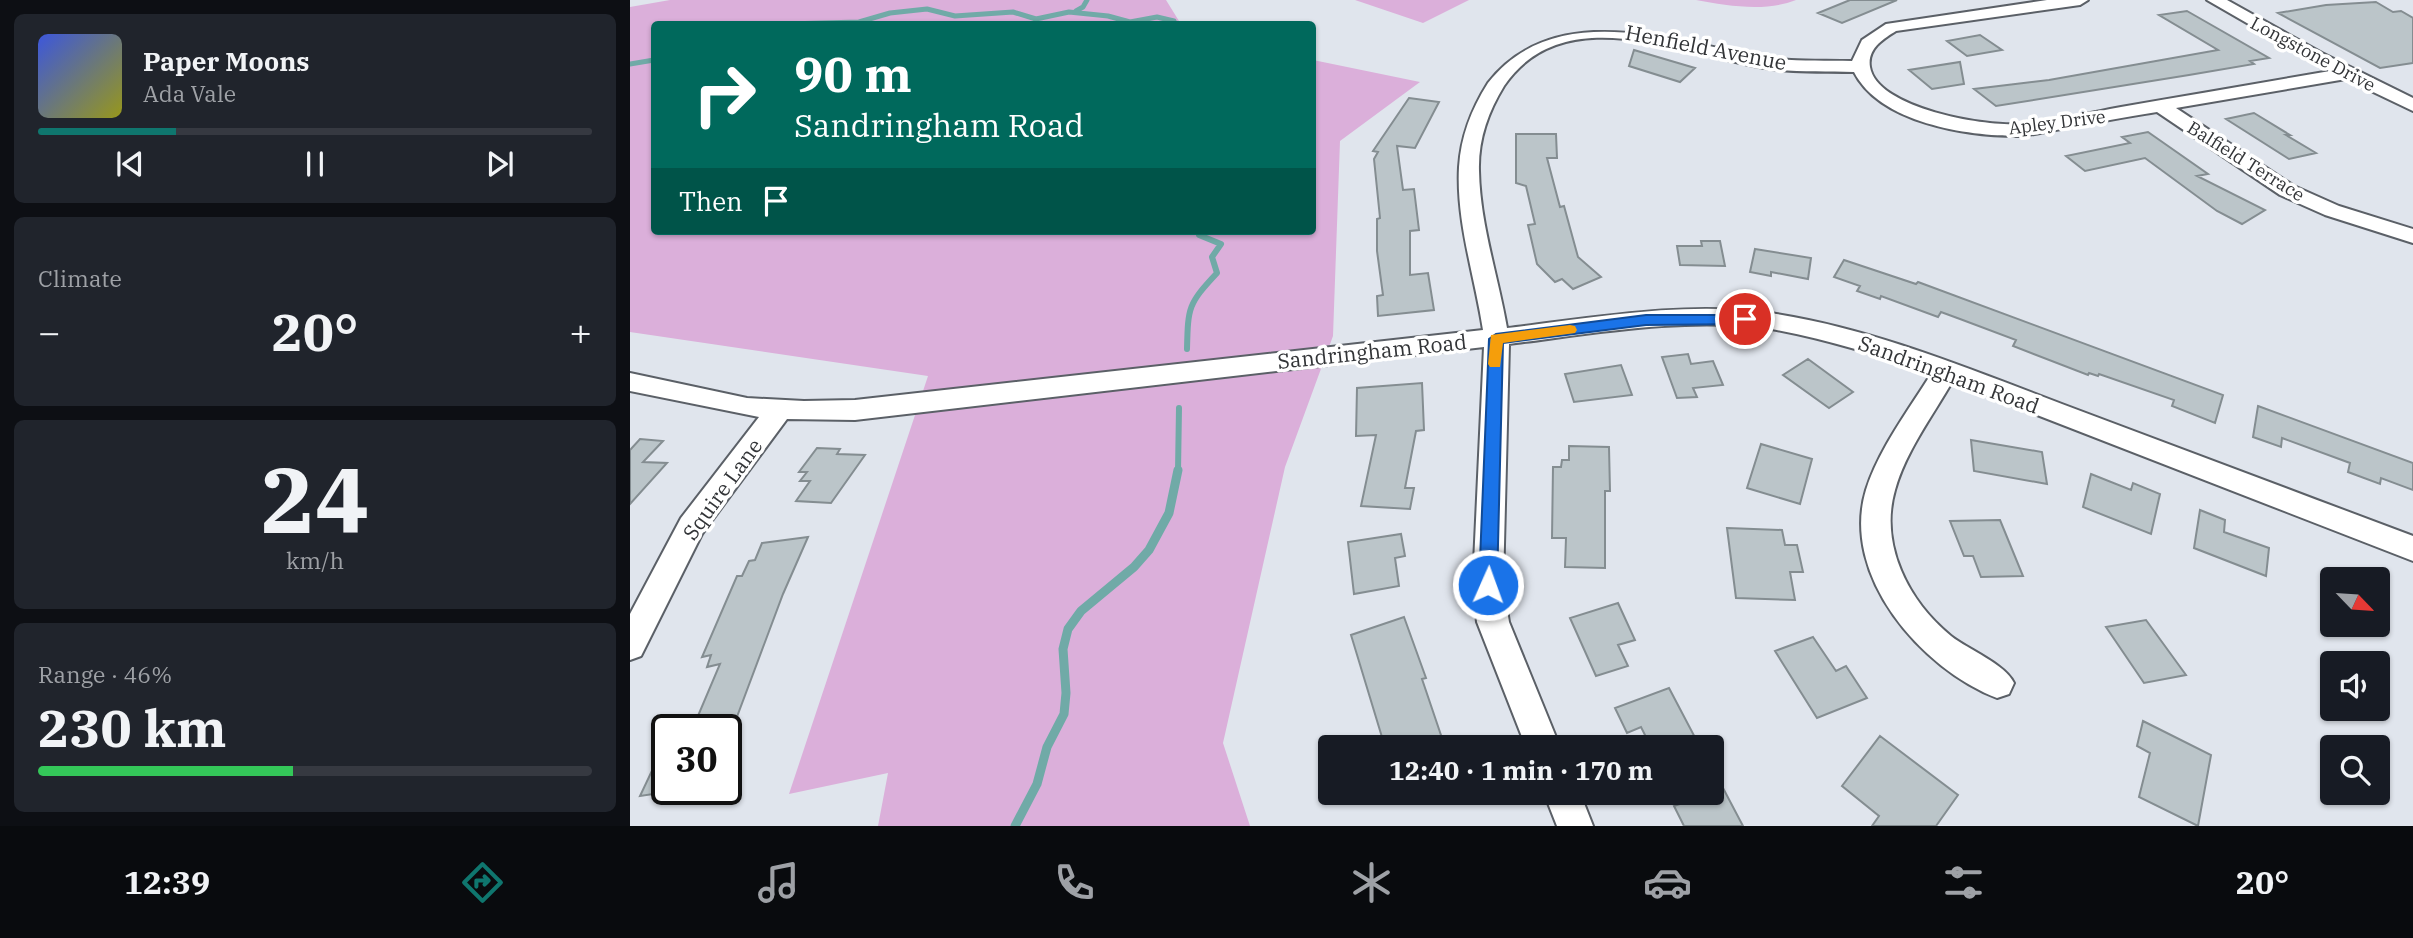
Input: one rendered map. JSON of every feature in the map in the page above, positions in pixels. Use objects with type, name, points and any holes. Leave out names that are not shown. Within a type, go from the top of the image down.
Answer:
[{"type":"street","points":[[1861,67],[1864,49],[1872,37],[1892,27],[2080,0]]},
{"type":"street","name":"Longstone Drive","points":[[2215,0],[2347,73],[2413,105]]},
{"type":"street","name":"Henfield Avenue","points":[[1538,735],[1493,622],[1488,585],[1496,339],[1469,202],[1468,177],[1473,129],[1480,108],[1512,63],[1535,46],[1556,37],[1616,30],[1687,42],[1770,63],[1861,67]]},
{"type":"street","name":"Apley Drive","points":[[1861,67],[1865,78],[1898,104],[1958,124],[1988,129],[2021,130],[2347,73]]},
{"type":"street","name":"Balfield Terrace","points":[[2162,107],[2305,200],[2413,236]]},
{"type":"street","name":"Sandringham Road","points":[[630,382],[747,407],[855,410],[942,402],[1379,348],[1496,339],[1646,320],[1721,317],[1769,321],[1863,341],[1946,370],[2413,549]]},
{"type":"street","points":[[1946,370],[1883,482],[1876,510],[1879,546],[1896,591],[1924,631],[1951,655],[1997,683]]},
{"type":"street","name":"Squire Lane","points":[[630,646],[691,527],[780,409]]},
{"type":"street","points":[[1567,805],[1575,826]]},
{"type":"shaded area","points":[[670,0],[1166,0],[1179,21],[651,21],[651,235],[1316,235],[1316,61],[1420,82],[1340,141],[1333,336],[1285,467],[1223,743],[1250,826],[878,826],[888,773],[789,794],[928,376],[630,332],[630,7]]},
{"type":"shaded area","points":[[1355,0],[1469,0],[1423,23]]},
{"type":"shaded area","points":[[1696,0],[1796,0],[1760,7]]},
{"type":"building","points":[[1850,0],[1897,0],[1842,23],[1818,13]]},
{"type":"building","points":[[2376,2],[2393,12],[2401,11],[2413,18],[2413,63],[2380,68],[2278,13],[2326,5]]},
{"type":"building","points":[[2187,11],[2269,58],[2250,61],[2254,64],[1996,106],[1974,89],[2049,80],[2218,50],[2159,15]]},
{"type":"building","points":[[1980,35],[2002,50],[1967,56],[1947,41]]},
{"type":"building","points":[[1634,50],[1695,68],[1680,82],[1629,66]]},
{"type":"building","points":[[1960,62],[1964,84],[1932,89],[1909,70]]},
{"type":"building","points":[[1409,98],[1439,102],[1415,148],[1397,146],[1403,190],[1414,189],[1419,230],[1410,231],[1410,275],[1428,273],[1434,310],[1378,316],[1377,296],[1383,295],[1377,251],[1377,219],[1380,218],[1374,159],[1378,152],[1373,151]]},
{"type":"building","points":[[2254,113],[2316,153],[2289,159],[2226,119]]},
{"type":"building","points":[[2148,132],[2208,174],[2197,176],[2265,210],[2242,224],[2217,211],[2145,158],[2085,171],[2066,156],[2130,143],[2122,137]]},
{"type":"building","points":[[1516,134],[1556,134],[1557,158],[1547,158],[1560,207],[1564,206],[1578,257],[1601,277],[1573,289],[1562,279],[1555,282],[1537,264],[1528,225],[1535,224],[1526,186],[1516,183]]},
{"type":"building","points":[[1701,241],[1720,241],[1725,266],[1680,265],[1677,246],[1702,246]]},
{"type":"building","points":[[1755,249],[1811,258],[1808,279],[1771,272],[1771,276],[1750,272]]},
{"type":"building","points":[[1844,260],[1916,284],[1918,282],[2223,395],[2215,423],[2172,406],[2174,400],[2099,374],[2088,375],[2013,346],[2016,340],[1960,319],[1941,312],[1938,317],[1881,296],[1880,299],[1857,291],[1860,286],[1834,277]]},
{"type":"building","points":[[1688,354],[1691,364],[1713,361],[1723,385],[1693,388],[1697,397],[1677,398],[1662,357]]},
{"type":"building","points":[[1808,359],[1853,392],[1829,408],[1783,375]]},
{"type":"building","points":[[1621,365],[1632,395],[1574,402],[1565,374]]},
{"type":"building","points":[[1422,383],[1424,430],[1416,431],[1405,488],[1414,488],[1410,509],[1361,506],[1376,435],[1356,436],[1357,388]]},
{"type":"building","points":[[2258,406],[2413,463],[2413,490],[2381,478],[2380,484],[2348,472],[2350,463],[2282,438],[2281,447],[2253,437]]},
{"type":"building","points":[[640,439],[663,441],[643,462],[667,463],[630,504],[630,450]]},
{"type":"building","points":[[1971,440],[2042,452],[2047,484],[1974,471]]},
{"type":"building","points":[[1761,444],[1812,459],[1800,504],[1747,488]]},
{"type":"building","points":[[1569,446],[1609,447],[1610,491],[1605,491],[1605,568],[1565,567],[1566,538],[1552,538],[1553,467],[1561,467],[1562,460],[1569,460]]},
{"type":"building","points":[[817,448],[840,449],[837,454],[865,455],[831,503],[796,501],[810,481],[800,481],[807,472],[799,472]]},
{"type":"building","points":[[2091,474],[2131,490],[2133,483],[2160,494],[2151,534],[2083,507]]},
{"type":"building","points":[[2200,510],[2225,520],[2224,532],[2269,548],[2266,576],[2194,548]]},
{"type":"building","points":[[2000,520],[2023,576],[1981,577],[1973,556],[1964,556],[1950,521]]},
{"type":"building","points":[[1727,528],[1782,530],[1785,545],[1797,545],[1803,572],[1790,572],[1795,600],[1736,598]]},
{"type":"building","points":[[1401,534],[1405,556],[1395,558],[1399,586],[1354,594],[1348,542]]},
{"type":"building","points":[[808,537],[783,594],[738,714],[699,714],[720,664],[707,667],[711,655],[702,657],[737,576],[742,576],[749,561],[755,560],[762,543]]},
{"type":"building","points":[[1618,603],[1635,640],[1618,645],[1628,666],[1596,676],[1570,618]]},
{"type":"building","points":[[1404,617],[1426,678],[1422,679],[1441,735],[1381,735],[1351,635]]},
{"type":"building","points":[[2146,620],[2186,675],[2144,683],[2106,627]]},
{"type":"building","points":[[1813,637],[1836,671],[1846,666],[1867,698],[1817,718],[1775,651]]},
{"type":"building","points":[[1669,688],[1694,735],[1645,735],[1641,727],[1627,733],[1615,708]]},
{"type":"building","points":[[2143,721],[2211,755],[2198,826],[2139,797],[2150,753],[2137,746]]},
{"type":"building","points":[[1880,736],[1958,795],[1936,826],[1872,826],[1879,816],[1842,786]]},
{"type":"building","points":[[651,773],[651,794],[640,796]]},
{"type":"building","points":[[1724,790],[1743,826],[1684,826],[1674,806],[1724,805]]},
{"type":"waterway","points":[[1076,11],[1083,7],[1087,0]]},
{"type":"waterway","points":[[862,21],[890,13],[927,9],[955,16],[1013,12],[1036,19],[1069,12],[1126,21]]},
{"type":"waterway","points":[[1135,21],[1157,17],[1174,21]]},
{"type":"waterway","points":[[630,64],[651,60]]},
{"type":"waterway","points":[[1187,349],[1189,315],[1200,292],[1217,273],[1212,257],[1221,244],[1199,235]]},
{"type":"waterway","points":[[1178,471],[1179,408]]},
{"type":"waterway","points":[[1015,826],[1037,784],[1047,747],[1064,714],[1066,693],[1063,649],[1068,629],[1081,611],[1134,567],[1149,550],[1169,513],[1178,470]]},
{"type":"slow traffic","points":[[1495,364],[1496,339],[1570,330]]},
{"type":"route","points":[[1488,585],[1496,339],[1646,320],[1721,317],[1745,319]]}]
